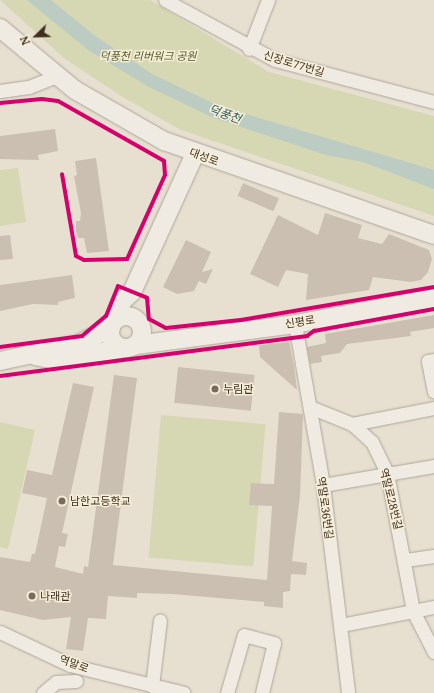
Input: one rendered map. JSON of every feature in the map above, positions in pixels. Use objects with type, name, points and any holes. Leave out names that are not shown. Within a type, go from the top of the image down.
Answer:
[{"type":"street","name":"신장로77번길","points":[[165,0],[249,49],[275,60],[434,102]]},
{"type":"street","points":[[249,49],[268,0]]},
{"type":"street","name":"대성로","points":[[0,28],[56,76],[115,115],[195,154],[434,235]]},
{"type":"street","points":[[0,91],[30,87],[56,76]]},
{"type":"street","points":[[132,292],[142,336],[131,346],[112,339],[114,324],[122,301],[132,292],[195,154]]},
{"type":"street","name":"신평로","points":[[0,361],[35,356],[55,360],[131,346],[153,345],[164,340],[295,324],[434,298]]},
{"type":"street","points":[[114,324],[127,316],[139,322],[164,340]]},
{"type":"street","name":"신평로","points":[[35,356],[52,347],[83,342],[114,324]]},
{"type":"street","name":"역말로36번길","points":[[295,324],[323,485],[348,693]]},
{"type":"street","points":[[431,360],[434,391]]},
{"type":"street","name":"역말로28번길","points":[[310,407],[352,424],[372,442],[387,473],[406,560],[413,611],[434,652]]},
{"type":"street","points":[[352,424],[434,408]]},
{"type":"street","points":[[323,485],[434,466]]},
{"type":"street","points":[[406,560],[434,556]]},
{"type":"street","points":[[341,625],[434,607]]},
{"type":"street","points":[[152,686],[160,620]]},
{"type":"street","name":"역말로","points":[[0,632],[70,665],[184,693]]},
{"type":"street","points":[[227,693],[244,635],[274,643],[262,693]]},
{"type":"street","points":[[70,665],[78,687]]},
{"type":"street","points":[[43,693],[56,682],[78,687]]},
{"type":"green space","name":"덕풍천 리버워크 공원","points":[[0,0],[150,0],[269,72],[434,116],[434,216],[181,130],[121,96],[65,59]]},
{"type":"green space","points":[[18,168],[26,222],[0,226],[0,170]]},
{"type":"green space","points":[[161,415],[266,424],[253,567],[149,557]]},
{"type":"green space","points":[[0,422],[35,430],[8,549],[0,547]]},
{"type":"water","name":"덕풍천","points":[[27,0],[51,0],[94,35],[152,74],[219,106],[434,170],[434,189],[363,162],[326,155],[214,118],[149,87],[88,50]]},
{"type":"building","points":[[55,129],[58,151],[38,155],[39,160],[0,159],[0,136]]},
{"type":"building","points":[[96,158],[109,251],[87,253],[84,238],[78,238],[76,232],[76,221],[80,221],[81,213],[74,176],[77,175],[75,161]]},
{"type":"building","points":[[243,183],[279,198],[273,211],[238,196]]},
{"type":"building","points":[[325,213],[362,225],[358,238],[382,244],[389,234],[429,250],[432,259],[428,272],[421,280],[411,282],[373,277],[369,290],[306,300],[308,274],[286,270],[278,287],[250,274],[278,215],[318,235]]},
{"type":"building","points":[[10,235],[13,259],[0,260],[0,236]]},
{"type":"building","points":[[186,240],[211,252],[202,272],[213,269],[206,284],[199,281],[194,291],[177,294],[163,287]]},
{"type":"building","points":[[72,275],[75,298],[58,302],[58,305],[33,304],[0,311],[0,285]]},
{"type":"building","points":[[434,315],[434,328],[410,332],[411,336],[347,344],[340,353],[321,356],[322,362],[310,364],[307,347],[326,343],[325,334]]},
{"type":"building","points":[[289,342],[297,390],[260,357],[259,345]]},
{"type":"building","name":"누림관","points":[[178,367],[255,375],[251,411],[174,403]]},
{"type":"building","points":[[114,375],[137,378],[113,565],[267,580],[272,506],[249,505],[251,483],[274,484],[279,412],[303,414],[300,496],[292,561],[307,563],[306,575],[291,574],[290,591],[283,592],[283,608],[264,606],[264,602],[172,594],[137,593],[137,598],[108,596],[106,619],[88,618],[83,651],[66,649],[71,617],[43,620],[0,610],[0,557],[30,562],[32,554],[35,554],[47,498],[22,493],[27,470],[52,475],[73,383],[94,387],[62,533],[68,534],[65,547],[59,546],[55,567],[83,574],[84,566],[88,567]]},
{"type":"cycle path","points":[[0,103],[42,99],[58,101],[164,161],[165,175],[127,259],[84,260],[76,256],[62,174]]},
{"type":"cycle path","points":[[0,347],[82,336],[106,316],[118,286],[147,298],[149,319],[166,328],[241,320],[434,287]]},
{"type":"cycle path","points":[[0,376],[307,336],[314,331],[434,309]]},
{"type":"place","name":"누림관","points":[[215,389]]},
{"type":"place","name":"남한고등학교","points":[[62,501]]},
{"type":"place","name":"나래관","points":[[32,596]]}]
